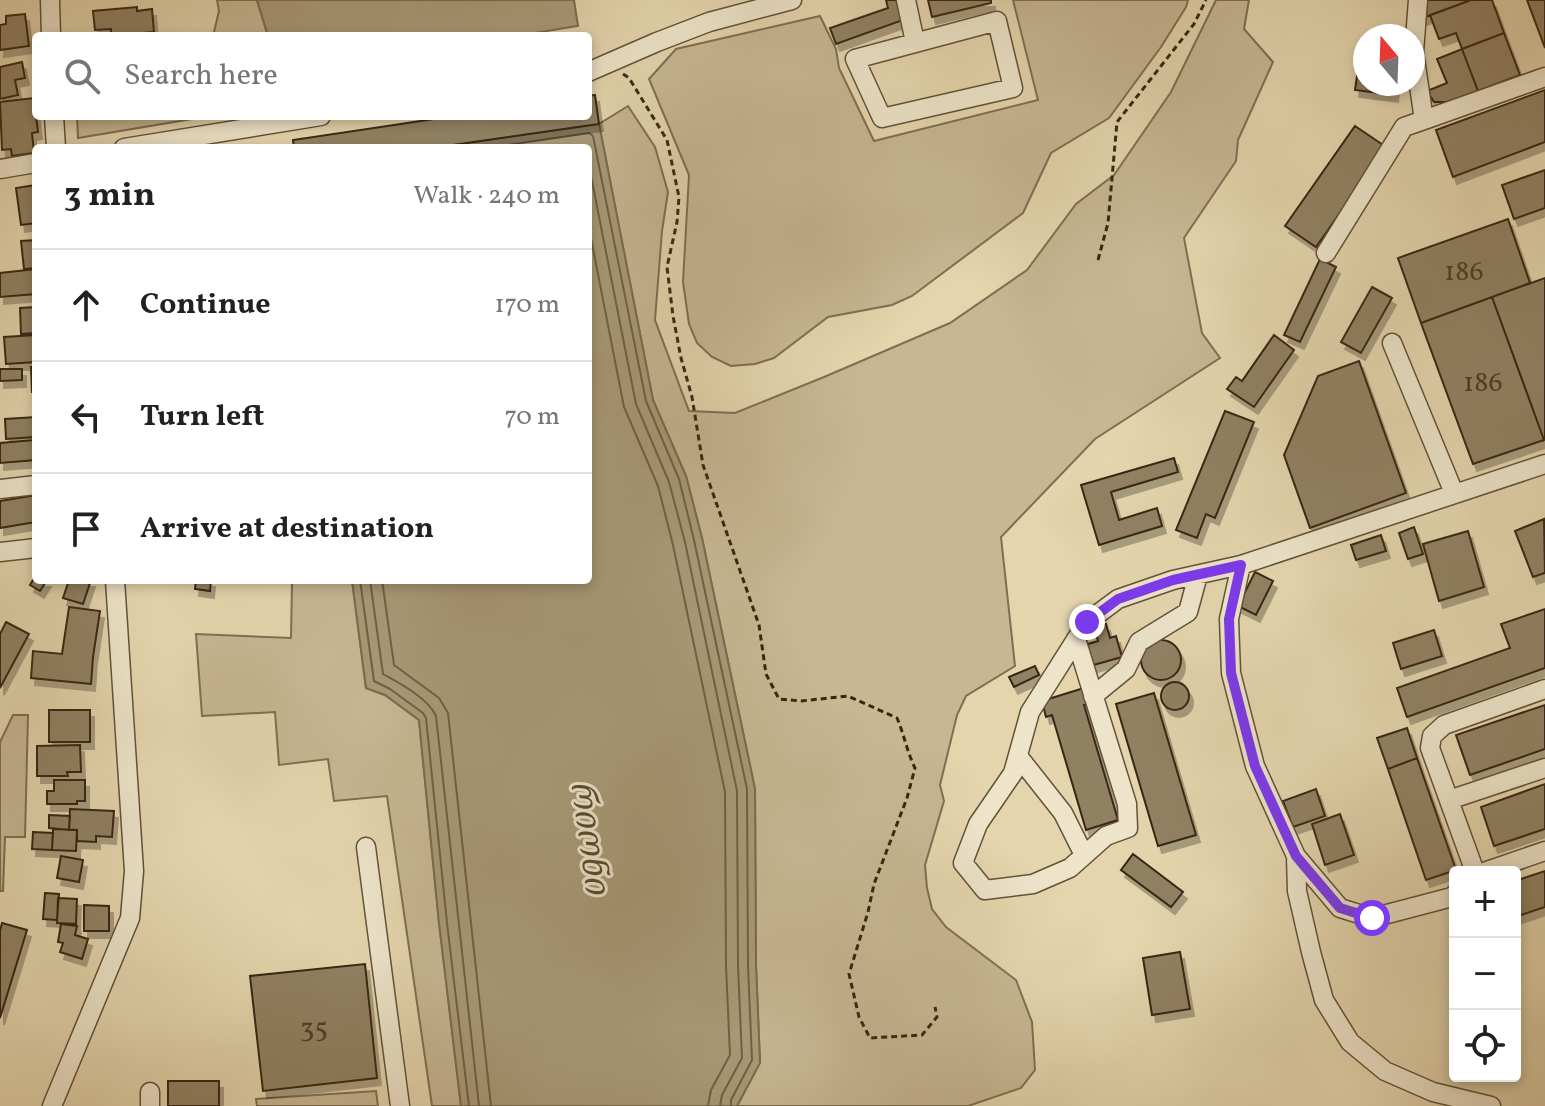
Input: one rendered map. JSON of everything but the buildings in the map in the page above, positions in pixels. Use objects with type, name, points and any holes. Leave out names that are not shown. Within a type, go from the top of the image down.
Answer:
[{"type":"street","points":[[50,0],[51,32]]},
{"type":"street","points":[[592,70],[709,22],[792,0]]},
{"type":"street","points":[[906,0],[915,42]]},
{"type":"street","points":[[1418,0],[1414,52],[1424,120]]},
{"type":"street","points":[[997,21],[1013,88],[882,118],[855,59],[915,42],[997,21]]},
{"type":"street","points":[[1326,253],[1404,127],[1545,77]]},
{"type":"street","points":[[54,120],[56,144]]},
{"type":"street","points":[[148,144],[294,120]]},
{"type":"street","points":[[0,169],[32,164]]},
{"type":"street","points":[[1392,343],[1454,493]]},
{"type":"street","points":[[1076,639],[1127,804],[1128,828],[1106,836],[1070,868],[1033,884],[985,890],[963,863],[978,824],[1013,773],[1030,712],[1076,639],[1087,622],[1118,599],[1173,580],[1241,565],[1545,464]]},
{"type":"street","points":[[0,489],[32,485]]},
{"type":"street","points":[[0,552],[32,548]]},
{"type":"street","points":[[1241,565],[1229,619],[1231,673],[1255,766],[1296,856],[1340,908],[1372,918],[1449,898]]},
{"type":"street","points":[[1093,696],[1126,669],[1139,642],[1188,612],[1198,575]]},
{"type":"street","points":[[52,1106],[130,918],[134,871],[115,584]]},
{"type":"street","points":[[1473,866],[1430,748],[1432,736],[1444,725],[1545,689]]},
{"type":"street","points":[[1018,756],[1063,813],[1084,855]]},
{"type":"street","points":[[1449,800],[1545,768]]},
{"type":"street","points":[[366,847],[400,1106]]},
{"type":"street","points":[[1501,866],[1545,851]]},
{"type":"street","points":[[1296,856],[1297,891],[1324,1000],[1350,1042],[1385,1071],[1433,1092],[1491,1106]]},
{"type":"path","points":[[1098,260],[1108,223],[1117,122],[1194,24],[1206,0]]},
{"type":"path","points":[[606,64],[629,78],[667,140],[679,197],[667,267],[673,316],[692,397],[703,465],[759,625],[766,674],[779,699],[801,701],[848,696],[897,718],[915,768],[907,798],[874,884],[849,974],[859,1017],[870,1038],[922,1035],[937,1017],[935,1007]]},
{"type":"shaded area","points":[[217,0],[257,0],[267,32],[214,32],[219,11]]},
{"type":"shaded area","points":[[1013,0],[1188,0],[1161,47],[1109,118],[1051,153],[1023,213],[912,296],[892,305],[828,317],[774,358],[755,364],[731,366],[712,357],[697,343],[689,324],[683,282],[689,175],[649,79],[676,49],[820,16],[836,49],[839,68],[874,141],[1038,100]]},
{"type":"shaded area","points":[[1216,0],[1249,0],[1244,29],[1273,62],[1238,140],[1236,161],[1184,238],[1202,333],[1220,358],[1095,439],[1001,537],[1015,666],[966,696],[957,715],[940,785],[944,801],[925,865],[932,909],[946,927],[1016,980],[1032,1022],[1035,1070],[1021,1088],[968,1106],[737,1106],[760,1062],[755,789],[686,476],[653,400],[599,124],[628,106],[655,147],[668,192],[655,320],[689,411],[735,413],[950,323],[1027,270],[1076,204],[1114,175],[1171,92]]},
{"type":"shaded area","points":[[77,120],[186,120],[78,138]]},
{"type":"shaded area","points":[[292,584],[353,584],[366,688],[385,695],[419,720],[461,1106],[432,1106],[387,796],[334,801],[328,759],[279,765],[275,712],[202,716],[196,634],[291,638]]},
{"type":"shaded area","points":[[13,715],[28,715],[25,837],[5,837],[3,891],[0,891],[0,742]]},
{"type":"shaded area","points":[[376,1091],[378,1106],[257,1106],[256,1099]]},
{"type":"water","points":[[257,0],[574,0],[578,26],[541,32],[267,32]]},
{"type":"water","name":"რიონი","points":[[599,124],[653,400],[686,476],[755,789],[760,1063],[737,1106],[461,1106],[419,720],[385,695],[366,688],[353,584],[592,584],[592,144],[460,144]]},
{"type":"route","points":[[1087,622],[1118,599],[1173,580],[1241,565],[1229,619],[1231,673],[1255,766],[1296,856],[1340,908],[1372,918]]}]
